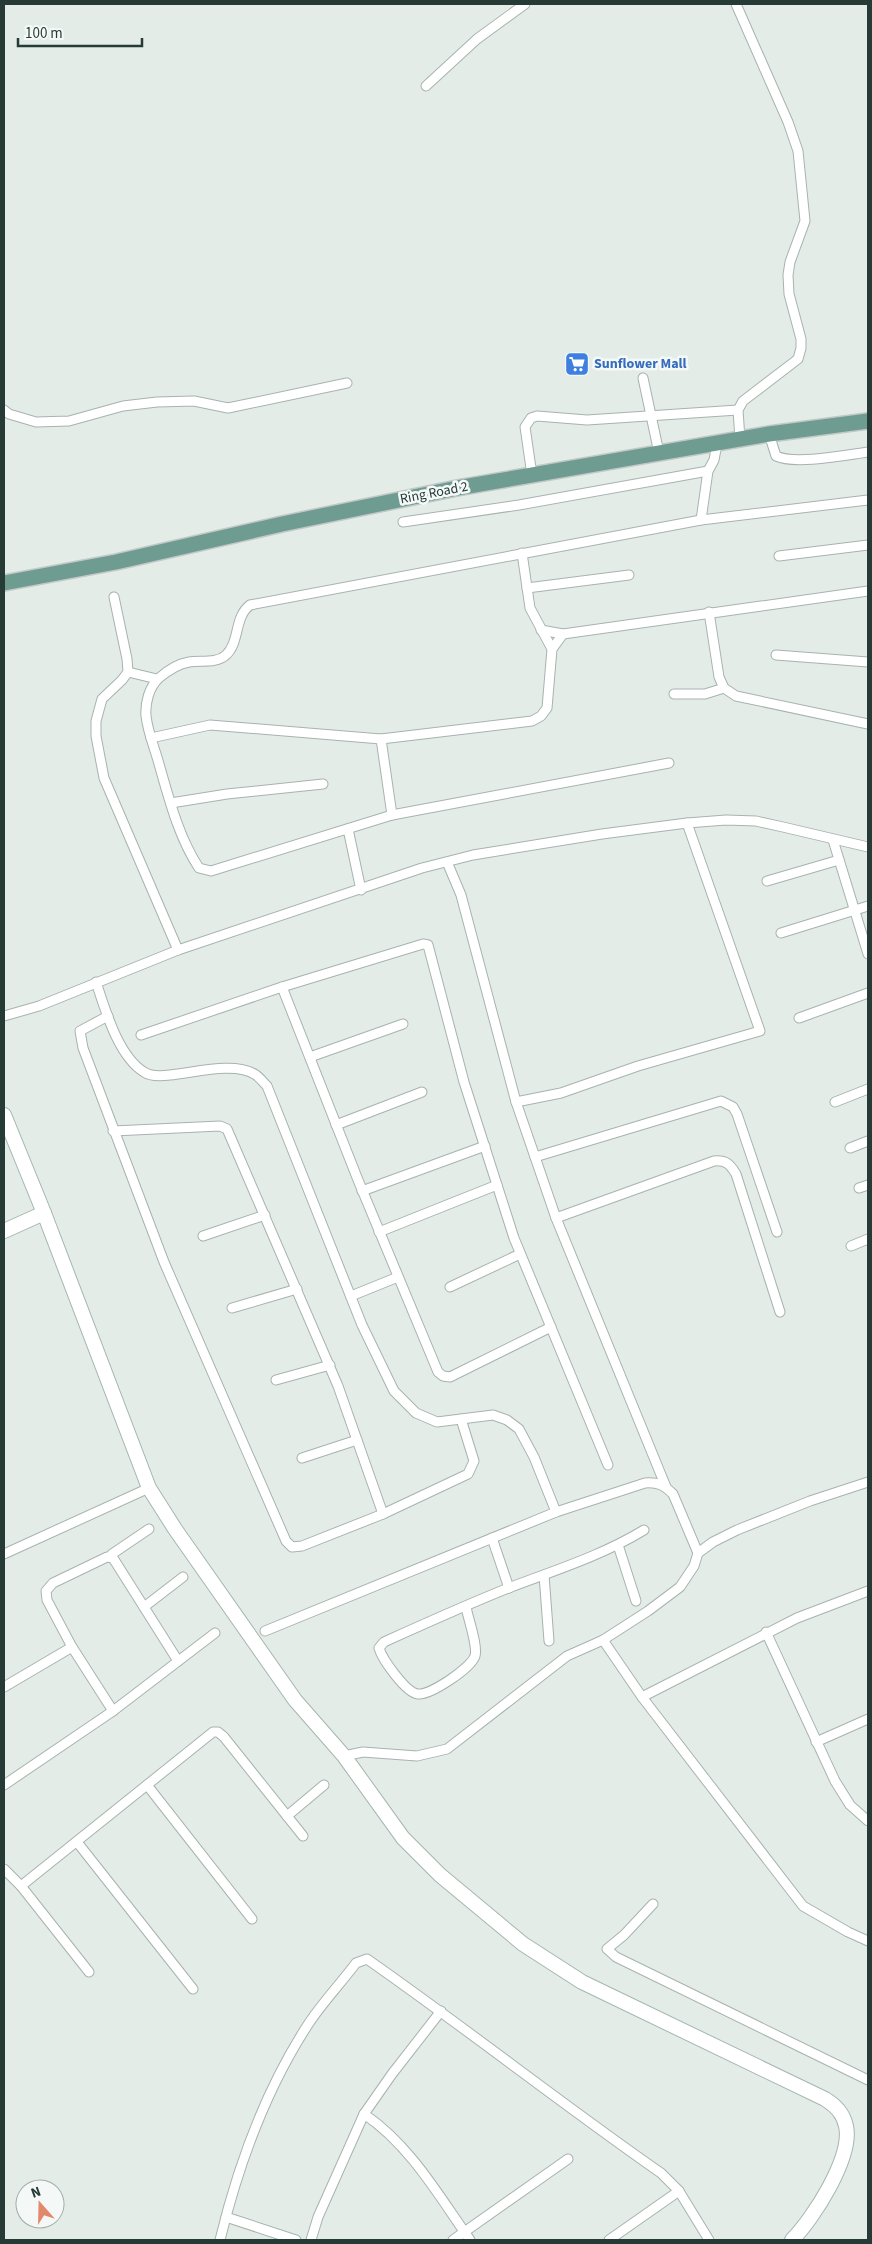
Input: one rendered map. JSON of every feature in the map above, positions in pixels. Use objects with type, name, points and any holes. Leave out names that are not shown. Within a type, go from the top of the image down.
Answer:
[{"type":"main road","name":"Ring Road 2","points":[[4,583],[116,562],[282,524],[457,488],[769,434],[868,421]]},
{"type":"street","points":[[426,86],[478,39],[525,4]]},
{"type":"street","points":[[736,4],[791,129],[798,151],[805,221],[790,262],[788,275],[789,294],[800,339],[801,348],[798,359],[743,401],[738,410],[740,439]]},
{"type":"street","points":[[643,378],[659,453]]},
{"type":"street","points":[[4,410],[9,414],[36,422],[69,421],[123,406],[157,402],[194,401],[228,408],[347,383]]},
{"type":"street","points":[[532,475],[524,432],[524,427],[531,418],[544,415],[587,420],[738,410]]},
{"type":"street","points":[[769,434],[776,456],[782,459],[795,460],[868,452]]},
{"type":"street","points":[[701,520],[708,471],[714,460],[717,444]]},
{"type":"street","points":[[404,522],[519,505],[708,471]]},
{"type":"street","points":[[669,763],[392,816],[211,871],[199,868],[192,858],[171,804],[146,715],[148,694],[157,679],[171,669],[187,662],[217,660],[223,657],[229,651],[241,614],[250,605],[701,520],[868,500]]},
{"type":"street","points":[[779,556],[868,545]]},
{"type":"street","points":[[522,553],[530,608],[552,649]]},
{"type":"street","points":[[527,588],[629,575]]},
{"type":"street","points":[[541,630],[563,634],[709,612],[868,592]]},
{"type":"street","points":[[114,596],[128,672],[102,699],[96,721],[96,736],[104,778],[178,950]]},
{"type":"street","points":[[709,612],[719,677],[724,688],[736,696],[868,724]]},
{"type":"street","points":[[151,738],[210,725],[382,739],[532,721],[541,716],[547,708],[552,649],[563,634]]},
{"type":"street","points":[[776,655],[868,662]]},
{"type":"street","points":[[128,672],[157,679]]},
{"type":"street","points":[[674,694],[705,694],[724,688]]},
{"type":"street","points":[[382,739],[392,816]]},
{"type":"street","points":[[171,804],[227,794],[323,784]]},
{"type":"street","points":[[4,1016],[39,1006],[178,950],[422,868],[473,855],[593,835],[726,820],[756,822],[868,848]]},
{"type":"street","points":[[516,1102],[561,1093],[656,1060],[760,1031],[687,823]]},
{"type":"street","points":[[348,829],[361,890]]},
{"type":"street","points":[[833,840],[868,954]]},
{"type":"street","points":[[767,881],[840,860]]},
{"type":"street","points":[[447,862],[461,896],[516,1102],[556,1218],[666,1487]]},
{"type":"street","points":[[781,932],[868,906]]},
{"type":"street","points":[[141,1035],[282,987],[423,944],[428,945],[464,1082],[520,1254],[608,1465]]},
{"type":"street","points":[[96,982],[108,1016],[130,1060],[144,1073],[159,1076],[228,1068],[246,1071],[256,1076],[267,1086],[350,1296],[394,1390],[416,1414],[437,1422],[493,1415],[507,1420],[519,1429],[534,1457],[556,1512]]},
{"type":"street","points":[[282,987],[362,1191],[438,1372],[443,1376],[450,1377],[551,1327]]},
{"type":"street","points":[[799,1018],[868,993]]},
{"type":"street","points":[[108,1016],[80,1031],[83,1048],[164,1262],[286,1541],[292,1547],[302,1546],[383,1514],[468,1474],[474,1461],[461,1419]]},
{"type":"street","points":[[310,1057],[403,1024]]},
{"type":"street","points":[[834,1102],[868,1089]]},
{"type":"street","points":[[336,1125],[422,1092]]},
{"type":"street","points":[[535,1157],[721,1101],[733,1107],[737,1114],[777,1232]]},
{"type":"street","points":[[4,1115],[44,1213],[149,1488],[175,1529],[294,1700],[344,1756],[417,1853],[523,1944],[582,1982],[825,2098],[835,2105],[842,2114],[847,2127],[846,2143],[839,2166],[815,2212],[792,2240]]},
{"type":"street","points":[[114,1131],[220,1126],[227,1129],[330,1365],[383,1514]]},
{"type":"street","points":[[850,1148],[868,1141]]},
{"type":"street","points":[[362,1191],[485,1146]]},
{"type":"street","points":[[556,1218],[714,1161],[723,1160],[731,1165],[736,1174],[780,1312]]},
{"type":"street","points":[[379,1232],[497,1184]]},
{"type":"street","points":[[4,1231],[44,1213]]},
{"type":"street","points":[[203,1236],[265,1215]]},
{"type":"street","points":[[851,1246],[868,1239]]},
{"type":"street","points":[[450,1288],[520,1254]]},
{"type":"street","points":[[350,1296],[398,1277]]},
{"type":"street","points":[[232,1308],[297,1289]]},
{"type":"street","points":[[276,1380],[330,1365]]},
{"type":"street","points":[[302,1458],[357,1440]]},
{"type":"street","points":[[265,1631],[556,1512],[645,1483],[656,1482],[666,1487],[673,1494],[698,1553]]},
{"type":"street","points":[[344,1756],[363,1752],[418,1756],[447,1749],[567,1656],[603,1640],[648,1611],[680,1587],[694,1566],[698,1553],[713,1542],[737,1530],[818,1498],[868,1482]]},
{"type":"street","points":[[4,1554],[149,1488]]},
{"type":"street","points":[[110,1558],[112,1554],[149,1529]]},
{"type":"street","points":[[466,1606],[476,1654],[472,1663],[464,1671],[425,1693],[418,1694],[410,1691],[381,1656],[379,1648],[384,1642],[466,1606],[509,1588],[618,1545],[644,1530]]},
{"type":"street","points":[[492,1538],[509,1588]]},
{"type":"street","points":[[618,1545],[636,1601]]},
{"type":"street","points":[[113,1712],[72,1647],[47,1600],[46,1591],[53,1583],[107,1557],[113,1558],[178,1661]]},
{"type":"street","points":[[544,1575],[549,1641]]},
{"type":"street","points":[[144,1608],[183,1577]]},
{"type":"street","points":[[642,1698],[766,1632],[797,1618],[868,1592]]},
{"type":"street","points":[[766,1632],[835,1781],[850,1805],[868,1821]]},
{"type":"street","points":[[4,1785],[113,1712],[216,1633]]},
{"type":"street","points":[[603,1640],[642,1698],[803,1906],[868,1941]]},
{"type":"street","points":[[5,1685],[72,1647]]},
{"type":"street","points":[[816,1742],[868,1719]]},
{"type":"street","points":[[21,1886],[213,1732],[218,1732],[303,1836]]},
{"type":"street","points":[[147,1785],[252,1919]]},
{"type":"street","points":[[287,1816],[324,1785]]},
{"type":"street","points":[[77,1842],[193,1989]]},
{"type":"street","points":[[4,1870],[21,1886],[89,1972]]},
{"type":"street","points":[[654,1904],[624,1935],[606,1948],[616,1957],[868,2080]]},
{"type":"street","points":[[220,2240],[250,2142],[287,2060],[310,2022],[356,1963],[367,1960],[441,2011],[514,2068],[662,2173],[679,2191],[709,2240]]},
{"type":"street","points":[[311,2240],[318,2217],[364,2114],[392,2074],[441,2011]]},
{"type":"street","points":[[364,2114],[388,2132],[404,2149],[467,2236]]},
{"type":"street","points":[[453,2240],[467,2236],[568,2159]]},
{"type":"street","points":[[609,2240],[679,2191]]},
{"type":"street","points":[[226,2216],[296,2240]]},
{"type":"place","name":"Sunflower Mall","points":[[577,364]]}]
